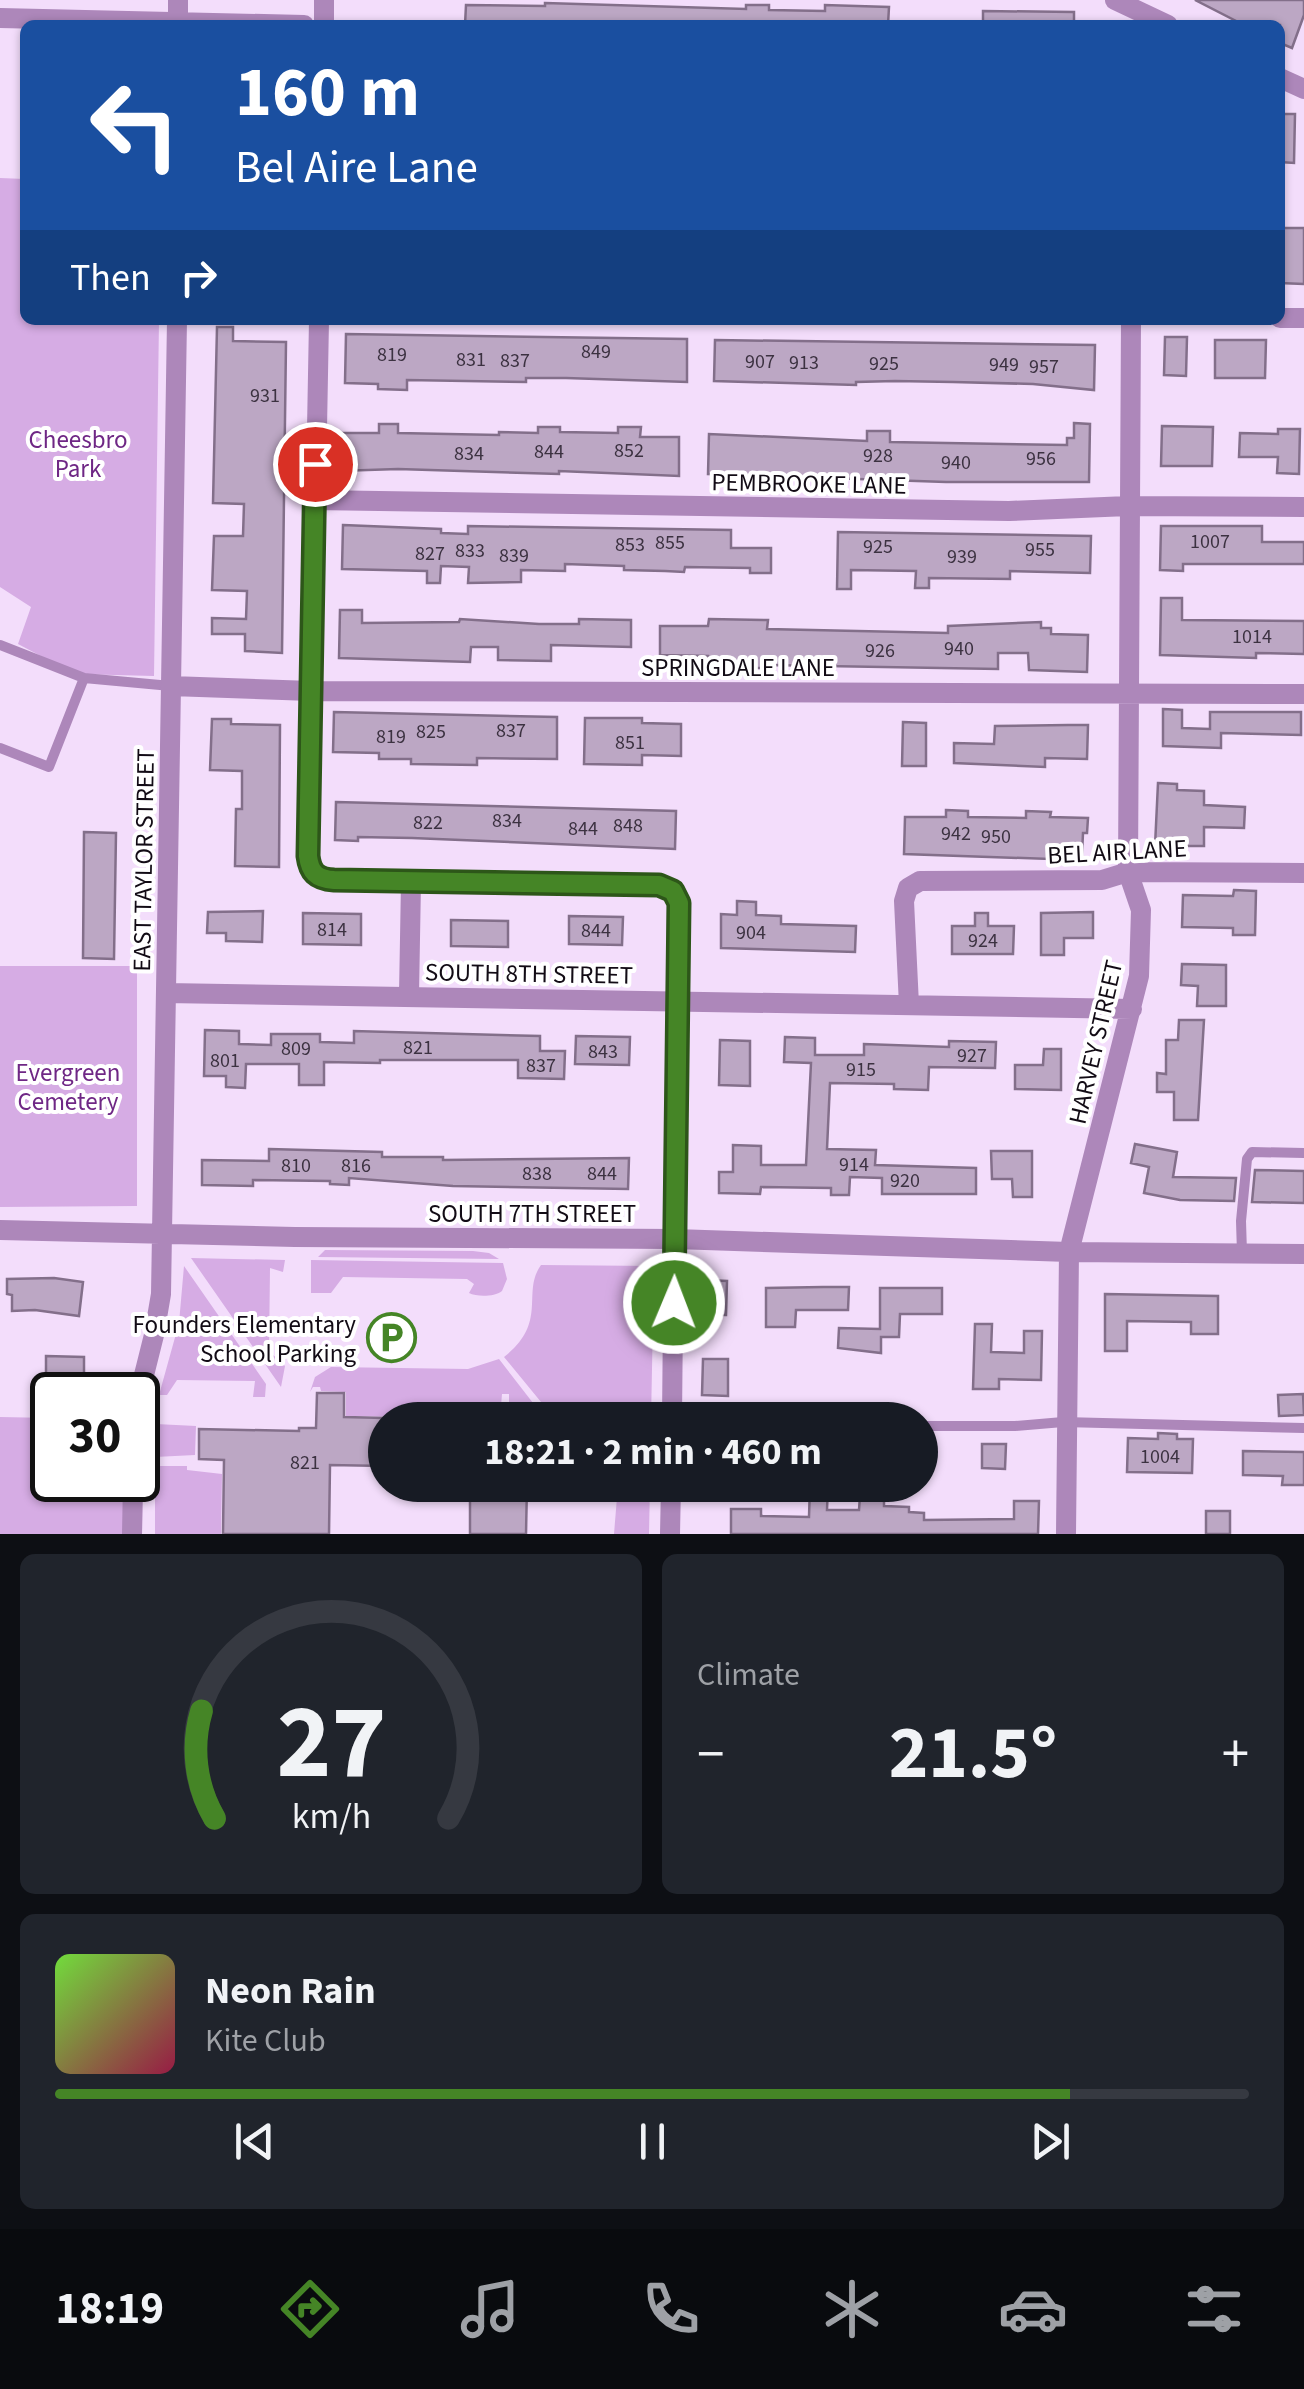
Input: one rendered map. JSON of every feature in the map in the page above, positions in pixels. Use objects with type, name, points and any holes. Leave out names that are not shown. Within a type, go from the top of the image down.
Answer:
[{"type":"street","points":[[1115,0],[1157,20]]},
{"type":"street","points":[[0,18],[59,20]]},
{"type":"street","name":"EAST TAYLOR STREET","points":[[145,1372],[160,1294],[177,325]]},
{"type":"street","points":[[319,325],[308,856],[317,877],[334,880],[659,885],[673,891],[679,903],[672,1402]]},
{"type":"street","name":"HARVEY STREET","points":[[1066,1534],[1069,1252],[1132,1008],[1139,976],[1142,927],[1142,910],[1128,872],[1131,325]]},
{"type":"street","name":"PEMBROOKE LANE","points":[[314,500],[1009,511],[1128,506],[1304,507]]},
{"type":"street","name":"SPRINGDALE LANE","points":[[171,686],[311,691],[1304,694]]},
{"type":"street","name":"BEL AIR LANE","points":[[909,1005],[904,901],[912,884],[933,880],[1102,880],[1128,872],[1304,873]]},
{"type":"street","points":[[409,995],[411,882]]},
{"type":"street","name":"SOUTH 8TH STREET","points":[[166,992],[1132,1008]]},
{"type":"street","name":"SOUTH 7TH STREET","points":[[0,1230],[675,1239],[1069,1252],[1304,1254]]},
{"type":"street","points":[[132,1534],[133,1502]]},
{"type":"street","points":[[670,1534],[671,1502]]},
{"type":"lane","points":[[0,645],[84,678],[171,686]]},
{"type":"lane","points":[[0,748],[49,767],[84,678]]},
{"type":"lane","points":[[1242,1253],[1246,1159],[1252,1152],[1304,1154]]},
{"type":"lane","points":[[938,1426],[1068,1422],[1304,1428]]},
{"type":"green space","name":"Cheesbro Park","points":[[0,178],[20,179],[20,325],[159,325],[154,676],[75,674],[18,644],[31,607],[0,587]]},
{"type":"green space","name":"Evergreen Cemetery","points":[[0,966],[137,966],[137,1206],[0,1207]]},
{"type":"green space","points":[[325,1250],[473,1251],[499,1259],[318,1257]]},
{"type":"green space","points":[[191,1258],[285,1260],[283,1272],[270,1268],[269,1351],[285,1366],[281,1387]]},
{"type":"green space","points":[[311,1260],[503,1263],[507,1279],[502,1291],[486,1296],[469,1293],[474,1284],[467,1279],[343,1277],[331,1293],[311,1293]]},
{"type":"green space","points":[[541,1265],[654,1266],[651,1402],[541,1402],[504,1357],[526,1332]]},
{"type":"green space","points":[[184,1266],[266,1384],[265,1397],[253,1397],[255,1381],[177,1380],[167,1395],[160,1395],[179,1323]]},
{"type":"green space","points":[[499,1359],[532,1402],[509,1402],[509,1394],[502,1394],[501,1402],[368,1402],[368,1416],[346,1416],[346,1392],[313,1387],[310,1392],[315,1377],[331,1367],[468,1369]]},
{"type":"green space","points":[[0,1417],[30,1418],[30,1502],[143,1502],[142,1534],[0,1534]]},
{"type":"green space","points":[[160,1424],[196,1426],[195,1455],[160,1457]]},
{"type":"green space","points":[[160,1466],[187,1466],[187,1470],[222,1474],[221,1534],[155,1534]]},
{"type":"green space","points":[[617,1502],[650,1502],[649,1534],[614,1534]]},
{"type":"building","points":[[1195,0],[1304,0],[1304,15],[1292,48],[1285,45],[1285,20],[1234,20]]},
{"type":"building","points":[[466,5],[746,9],[746,5],[769,5],[769,10],[825,11],[825,5],[889,7],[888,20],[465,20]]},
{"type":"building","points":[[983,11],[1074,12],[1074,20],[983,20]]},
{"type":"building","points":[[1285,114],[1295,114],[1294,163],[1285,162]]},
{"type":"building","points":[[1285,228],[1304,228],[1304,284],[1285,283]]},
{"type":"building","points":[[217,327],[233,327],[233,341],[286,342],[282,653],[245,651],[245,634],[212,634],[212,618],[246,619],[247,591],[212,590],[214,536],[243,536],[244,504],[213,503]]},
{"type":"building","points":[[346,334],[687,339],[687,382],[566,378],[526,378],[526,382],[407,380],[407,390],[378,389],[378,384],[345,383]]},
{"type":"building","points":[[1165,337],[1187,337],[1186,376],[1164,375]]},
{"type":"building","points":[[715,340],[1095,345],[1094,390],[953,382],[856,385],[714,381]]},
{"type":"building","points":[[1215,340],[1266,340],[1265,378],[1215,378]]},
{"type":"building","points":[[1074,423],[1090,424],[1089,482],[946,482],[708,474],[709,434],[867,441],[867,431],[890,431],[890,442],[1067,445],[1067,438],[1074,438]]},
{"type":"building","points":[[379,424],[398,424],[398,433],[499,435],[538,433],[538,427],[560,427],[560,432],[618,433],[618,427],[641,427],[640,437],[679,437],[679,476],[559,471],[338,471],[338,433],[379,433]]},
{"type":"building","points":[[1162,426],[1213,427],[1212,466],[1161,466]]},
{"type":"building","points":[[1278,429],[1300,429],[1299,474],[1277,473],[1278,457],[1239,457],[1240,433],[1278,434]]},
{"type":"building","points":[[343,525],[441,529],[441,533],[468,534],[468,526],[731,530],[731,548],[771,548],[771,573],[750,573],[750,568],[685,567],[684,572],[565,564],[565,571],[521,570],[521,582],[468,583],[469,567],[441,566],[440,583],[427,583],[427,571],[342,569]]},
{"type":"building","points":[[1161,526],[1262,526],[1262,542],[1304,542],[1304,564],[1183,564],[1183,571],[1160,570]]},
{"type":"building","points":[[838,532],[1091,536],[1090,573],[1010,571],[1010,579],[929,578],[929,588],[915,588],[916,571],[851,570],[851,589],[837,589]]},
{"type":"building","points":[[1161,598],[1182,598],[1182,620],[1304,621],[1304,654],[1256,653],[1256,658],[1160,655]]},
{"type":"building","points":[[340,610],[362,610],[362,623],[460,619],[579,624],[579,619],[631,620],[631,647],[551,645],[551,661],[498,660],[498,647],[471,647],[470,662],[339,658]]},
{"type":"building","points":[[709,619],[768,620],[767,629],[948,633],[948,626],[1041,622],[1041,628],[1051,628],[1051,634],[1088,635],[1087,672],[1029,670],[1028,653],[998,653],[998,669],[767,665],[744,668],[744,664],[708,663],[708,656],[660,655],[660,626],[708,626]]},
{"type":"building","points":[[1163,709],[1182,710],[1182,728],[1210,729],[1210,712],[1301,712],[1301,735],[1221,733],[1221,748],[1163,746]]},
{"type":"building","points":[[334,712],[557,717],[557,759],[477,758],[477,765],[411,764],[411,759],[379,759],[379,753],[333,752]]},
{"type":"building","points":[[585,718],[642,718],[642,723],[681,724],[681,756],[642,755],[642,765],[584,764]]},
{"type":"building","points":[[212,719],[231,719],[231,724],[280,725],[279,867],[235,866],[236,809],[242,809],[242,771],[210,770]]},
{"type":"building","points":[[903,722],[926,723],[926,766],[902,766]]},
{"type":"building","points":[[1088,725],[1087,759],[1045,758],[1045,767],[954,763],[954,743],[994,744],[995,726]]},
{"type":"building","points":[[1158,783],[1177,784],[1177,790],[1204,791],[1204,805],[1245,807],[1244,828],[1204,827],[1204,846],[1155,846]]},
{"type":"building","points":[[336,802],[676,811],[675,849],[412,838],[335,840]]},
{"type":"building","points":[[946,810],[968,811],[968,817],[1026,818],[1026,811],[1051,812],[1050,817],[1088,818],[1082,855],[1050,855],[1050,859],[904,854],[905,817],[946,817]]},
{"type":"building","points":[[84,832],[116,833],[114,959],[83,958]]},
{"type":"building","points":[[1234,890],[1256,891],[1255,935],[1233,935],[1233,928],[1182,927],[1183,895],[1233,896]]},
{"type":"building","points":[[737,901],[756,902],[756,915],[781,916],[781,924],[856,926],[855,952],[721,948],[721,914],[737,915]]},
{"type":"building","points":[[263,911],[262,942],[226,941],[226,933],[207,933],[208,912]]},
{"type":"building","points":[[1093,912],[1093,938],[1064,938],[1064,955],[1041,955],[1041,913]]},
{"type":"building","points":[[303,913],[361,914],[361,945],[303,944]]},
{"type":"building","points":[[975,913],[988,913],[988,926],[1014,926],[1013,954],[952,954],[952,926],[975,926]]},
{"type":"building","points":[[569,916],[623,917],[622,945],[569,944]]},
{"type":"building","points":[[451,920],[508,921],[508,947],[451,946]]},
{"type":"building","points":[[1182,964],[1226,965],[1226,1006],[1197,1006],[1198,986],[1181,985]]},
{"type":"building","points":[[1179,1020],[1204,1020],[1198,1120],[1174,1120],[1174,1092],[1157,1092],[1157,1073],[1166,1074],[1166,1040],[1178,1040]]},
{"type":"building","points":[[205,1030],[239,1031],[239,1044],[271,1045],[271,1034],[320,1034],[320,1042],[354,1043],[354,1031],[540,1036],[540,1051],[565,1051],[564,1079],[518,1078],[518,1060],[380,1060],[324,1062],[324,1085],[299,1085],[299,1064],[246,1064],[245,1088],[226,1087],[226,1076],[204,1076]]},
{"type":"building","points":[[576,1036],[630,1037],[629,1065],[575,1064]]},
{"type":"building","points":[[785,1037],[815,1038],[815,1055],[864,1055],[864,1044],[949,1047],[949,1041],[996,1042],[995,1068],[929,1067],[928,1090],[894,1089],[894,1084],[830,1083],[827,1149],[876,1150],[875,1165],[976,1168],[976,1194],[882,1194],[882,1178],[850,1177],[849,1195],[831,1195],[831,1188],[761,1187],[760,1194],[719,1193],[719,1172],[733,1172],[733,1145],[761,1146],[761,1165],[806,1165],[811,1063],[784,1062]]},
{"type":"building","points":[[720,1040],[750,1041],[750,1086],[719,1085]]},
{"type":"building","points":[[1044,1049],[1061,1049],[1061,1090],[1015,1089],[1015,1065],[1043,1065]]},
{"type":"building","points":[[1135,1144],[1177,1152],[1173,1177],[1236,1178],[1234,1201],[1180,1200],[1144,1193],[1149,1167],[1131,1163]]},
{"type":"building","points":[[269,1149],[382,1152],[382,1157],[443,1160],[629,1158],[628,1189],[453,1186],[349,1178],[349,1185],[330,1181],[253,1180],[253,1186],[202,1185],[202,1160],[269,1161]]},
{"type":"building","points":[[991,1151],[1032,1151],[1032,1197],[1013,1197],[1012,1179],[992,1179]]},
{"type":"building","points":[[1255,1170],[1304,1171],[1304,1203],[1252,1202]]},
{"type":"building","points":[[7,1279],[83,1282],[79,1316],[12,1311]]},
{"type":"building","points":[[705,1280],[727,1281],[726,1315],[705,1315]]},
{"type":"building","points":[[849,1287],[848,1310],[796,1310],[795,1327],[766,1327],[766,1288]]},
{"type":"building","points":[[880,1288],[942,1288],[942,1314],[900,1314],[899,1337],[881,1337],[881,1353],[838,1348],[839,1328],[880,1329]]},
{"type":"building","points":[[1105,1294],[1218,1296],[1218,1334],[1191,1334],[1191,1322],[1127,1321],[1127,1351],[1105,1351]]},
{"type":"building","points":[[975,1324],[992,1324],[991,1352],[1024,1353],[1024,1331],[1042,1331],[1041,1380],[999,1379],[999,1389],[973,1389]]},
{"type":"building","points":[[46,1356],[84,1357],[84,1372],[46,1372]]},
{"type":"building","points":[[703,1359],[728,1359],[728,1396],[702,1395]]},
{"type":"building","points":[[317,1393],[344,1393],[344,1417],[368,1418],[368,1466],[330,1465],[329,1534],[223,1534],[224,1460],[199,1459],[199,1429],[316,1428]]},
{"type":"building","points":[[1303,1394],[1304,1415],[1279,1416],[1278,1395]]},
{"type":"building","points":[[1158,1433],[1193,1439],[1192,1473],[1127,1472],[1128,1438],[1158,1439]]},
{"type":"building","points":[[982,1444],[1006,1444],[1005,1469],[982,1468]]},
{"type":"building","points":[[1243,1451],[1304,1452],[1304,1485],[1282,1485],[1283,1476],[1243,1475]]},
{"type":"building","points":[[1014,1501],[1039,1501],[1038,1534],[731,1534],[731,1509],[761,1509],[761,1516],[809,1517],[809,1502],[827,1502],[827,1510],[859,1510],[860,1502],[884,1502],[884,1506],[909,1507],[909,1512],[924,1513],[924,1520],[1014,1519]]},
{"type":"building","points":[[470,1502],[527,1502],[526,1534],[470,1534]]},
{"type":"building","points":[[1206,1511],[1230,1511],[1230,1534],[1206,1534]]},
{"type":"place","name":"Founders Elementary School Parking","points":[[391,1338]]},
{"type":"route","points":[[315,464],[308,856],[312,872],[325,880],[659,885],[673,891],[679,903],[674,1303]]}]
